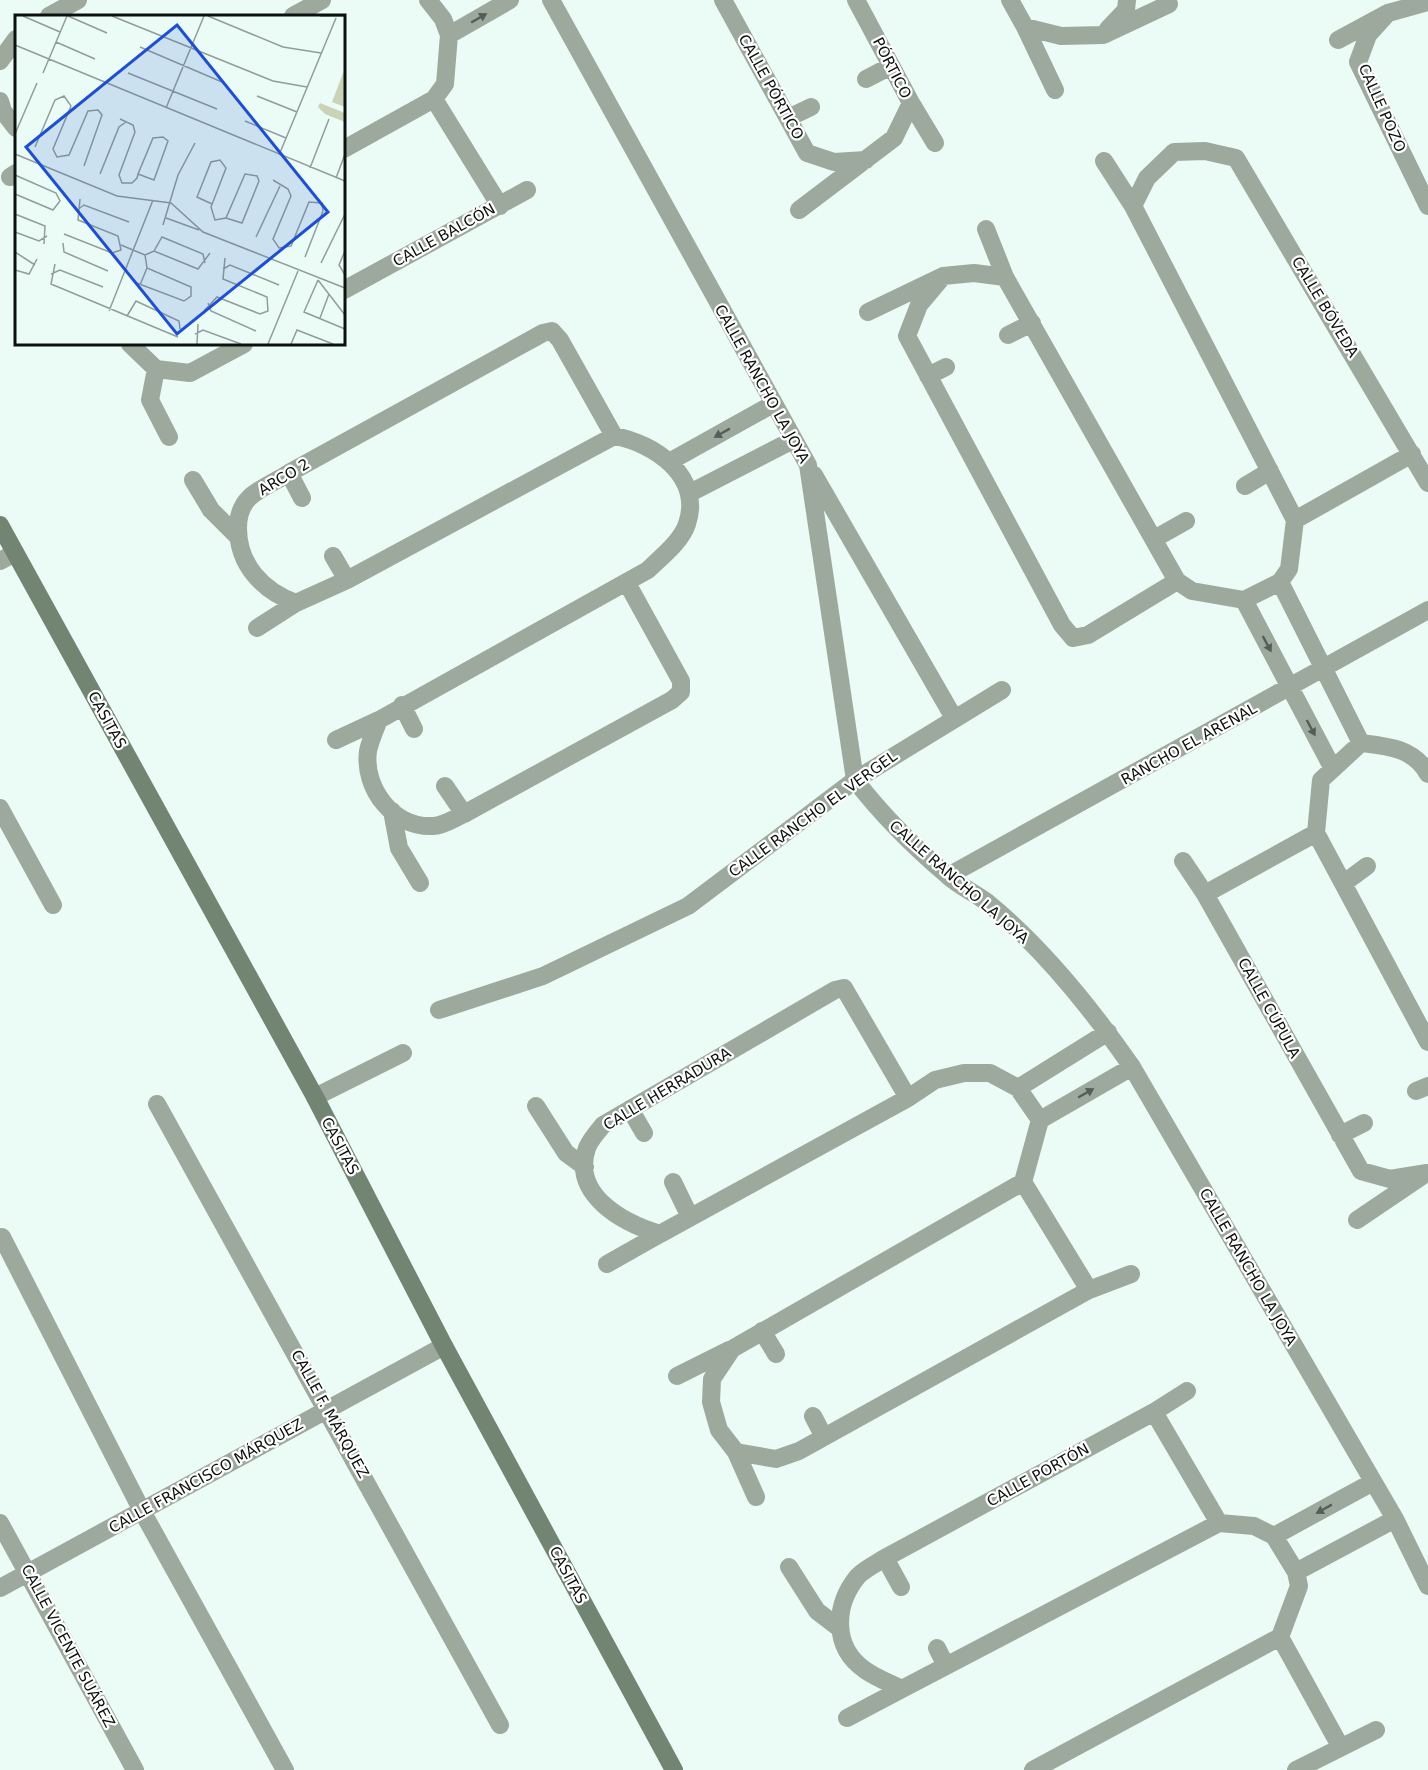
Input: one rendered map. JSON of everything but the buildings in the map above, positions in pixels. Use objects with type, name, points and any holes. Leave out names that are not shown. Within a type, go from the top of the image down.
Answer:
[{"type":"street","points":[[51,15],[78,0]]},
{"type":"street","points":[[295,15],[322,0]]},
{"type":"street","points":[[345,147],[434,99],[445,84],[449,35],[443,19],[428,0]]},
{"type":"street","points":[[449,35],[510,0]]},
{"type":"street","name":"CALLE RANCHO LA JOYA","points":[[551,0],[808,465],[855,780],[884,816],[948,876],[987,902],[1041,952],[1108,1032],[1132,1067],[1395,1519],[1428,1586]]},
{"type":"street","name":"CALLE PÓRTICO","points":[[723,0],[807,153],[834,162],[866,160]]},
{"type":"street","name":"PÓRTICO","points":[[799,210],[894,138],[911,103],[856,0]]},
{"type":"street","points":[[1010,0],[1055,90]]},
{"type":"street","points":[[1103,35],[1126,10],[1127,0]]},
{"type":"street","points":[[1338,40],[1388,13],[1428,2]]},
{"type":"street","points":[[1025,27],[1061,36],[1103,35],[1169,4]]},
{"type":"street","name":"CALLE POZO","points":[[1388,13],[1368,35],[1358,62],[1428,206]]},
{"type":"street","points":[[0,61],[15,40]]},
{"type":"street","points":[[866,79],[891,66]]},
{"type":"street","name":"CALLE BALCÓN","points":[[345,289],[500,206],[434,99]]},
{"type":"street","points":[[0,101],[3,111],[15,127]]},
{"type":"street","points":[[911,103],[934,143]]},
{"type":"street","points":[[788,118],[811,108]]},
{"type":"street","name":"CALLE BÓVEDA","points":[[1133,206],[1147,178],[1174,152],[1205,151],[1236,158],[1412,454]]},
{"type":"street","points":[[986,230],[1005,277],[1177,581],[1192,591],[1244,600],[1280,582],[1289,569],[1296,520],[1133,206],[1104,161]]},
{"type":"street","points":[[500,206],[527,190]]},
{"type":"street","points":[[868,312],[943,276],[974,273],[1005,277]]},
{"type":"street","points":[[943,276],[920,305],[907,336],[1062,625],[1073,638],[1088,635],[1177,581]]},
{"type":"street","points":[[1008,335],[1032,323]]},
{"type":"street","name":"ARCO 2","points":[[297,603],[282,598],[264,585],[246,564],[238,537],[238,516],[249,498],[289,473],[543,333],[552,331],[560,340],[614,436]]},
{"type":"street","points":[[131,345],[156,369],[190,373],[219,349],[239,345]]},
{"type":"street","points":[[928,376],[946,367]]},
{"type":"street","points":[[156,369],[150,400],[169,437]]},
{"type":"street","points":[[669,462],[773,404]]},
{"type":"street","points":[[257,628],[297,603],[347,580],[614,436],[648,446],[669,462],[684,479],[690,493],[687,524],[673,546],[648,570],[402,705],[379,720],[336,740]]},
{"type":"street","points":[[690,493],[793,440]]},
{"type":"street","points":[[1296,520],[1412,454],[1428,483]]},
{"type":"street","points":[[808,465],[954,718]]},
{"type":"street","points":[[1245,486],[1270,471]]},
{"type":"street","points":[[289,473],[302,498]]},
{"type":"street","points":[[194,480],[211,510],[238,537]]},
{"type":"street","points":[[1154,539],[1186,521]]},
{"type":"street","name":"CASITAS","points":[[0,525],[7,557],[315,1097],[444,1346],[674,1770]]},
{"type":"street","points":[[333,556],[347,580]]},
{"type":"street","points":[[1280,582],[1361,743]]},
{"type":"street","points":[[379,720],[368,750],[369,771],[375,793],[392,812],[412,823],[434,826],[464,814],[662,706],[681,692],[681,681],[627,583]]},
{"type":"street","points":[[1244,600],[1333,769]]},
{"type":"street","name":"RANCHO EL ARENAL","points":[[948,876],[1428,610]]},
{"type":"street","name":"CALLE RANCHO EL VERGEL","points":[[439,1010],[543,976],[688,906],[855,780],[1002,690]]},
{"type":"street","points":[[402,705],[414,729]]},
{"type":"street","points":[[1426,766],[1397,747],[1361,743],[1320,780],[1316,833],[1428,1042]]},
{"type":"street","points":[[445,786],[464,814]]},
{"type":"street","points":[[0,808],[53,905]]},
{"type":"street","points":[[392,812],[399,848],[420,883]]},
{"type":"street","points":[[1205,894],[1316,833]]},
{"type":"street","name":"CALLE CÚPULA","points":[[1183,861],[1205,894],[1361,1171],[1390,1179],[1427,1172]]},
{"type":"street","points":[[1344,883],[1367,866]]},
{"type":"street","name":"CALLE HERRADURA","points":[[585,1167],[587,1147],[603,1125],[835,990],[844,988],[908,1098]]},
{"type":"street","points":[[1018,1088],[1108,1032]]},
{"type":"street","points":[[315,1097],[403,1053]]},
{"type":"street","points":[[677,1376],[732,1349],[1023,1182],[1040,1120],[1132,1067]]},
{"type":"street","points":[[607,1264],[908,1098],[935,1080],[964,1073],[990,1073],[1018,1088],[1040,1120]]},
{"type":"street","name":"CALLE F. MÁRQUEZ","points":[[157,1104],[328,1409],[500,1725]]},
{"type":"street","points":[[536,1106],[566,1153],[585,1167],[592,1192],[610,1211],[631,1225],[660,1234]]},
{"type":"street","points":[[630,1109],[644,1133]]},
{"type":"street","points":[[1340,1135],[1364,1123]]},
{"type":"street","points":[[1357,1220],[1427,1172]]},
{"type":"street","points":[[673,1182],[690,1217]]},
{"type":"street","points":[[1023,1182],[1089,1290]]},
{"type":"street","points":[[2,1237],[142,1511],[285,1770]]},
{"type":"street","points":[[736,1452],[776,1460],[800,1451],[1089,1290],[1131,1274]]},
{"type":"street","points":[[762,1331],[776,1354]]},
{"type":"street","name":"CALLE FRANCISCO MÁRQUEZ","points":[[0,1588],[444,1346]]},
{"type":"street","points":[[732,1349],[712,1379],[711,1402],[719,1430],[736,1452],[756,1497]]},
{"type":"street","name":"CALLE PORTÓN","points":[[838,1627],[843,1603],[859,1575],[885,1558],[1154,1412],[1186,1391]]},
{"type":"street","points":[[1154,1412],[1219,1523]]},
{"type":"street","points":[[813,1416],[824,1437]]},
{"type":"street","points":[[1274,1536],[1373,1482]]},
{"type":"street","points":[[1296,1572],[1395,1519]]},
{"type":"street","name":"CALLE VICENTE SUÁREZ","points":[[0,1523],[135,1770]]},
{"type":"street","points":[[847,1718],[1219,1523],[1254,1526],[1274,1536],[1296,1572],[1299,1586],[1280,1637],[1033,1770]]},
{"type":"street","points":[[885,1558],[901,1587]]},
{"type":"street","points":[[789,1567],[817,1611],[838,1627],[844,1646],[863,1670],[902,1689]]},
{"type":"street","points":[[1280,1637],[1340,1746]]},
{"type":"street","points":[[937,1648],[946,1666]]},
{"type":"street","points":[[1296,1770],[1376,1730]]}]
